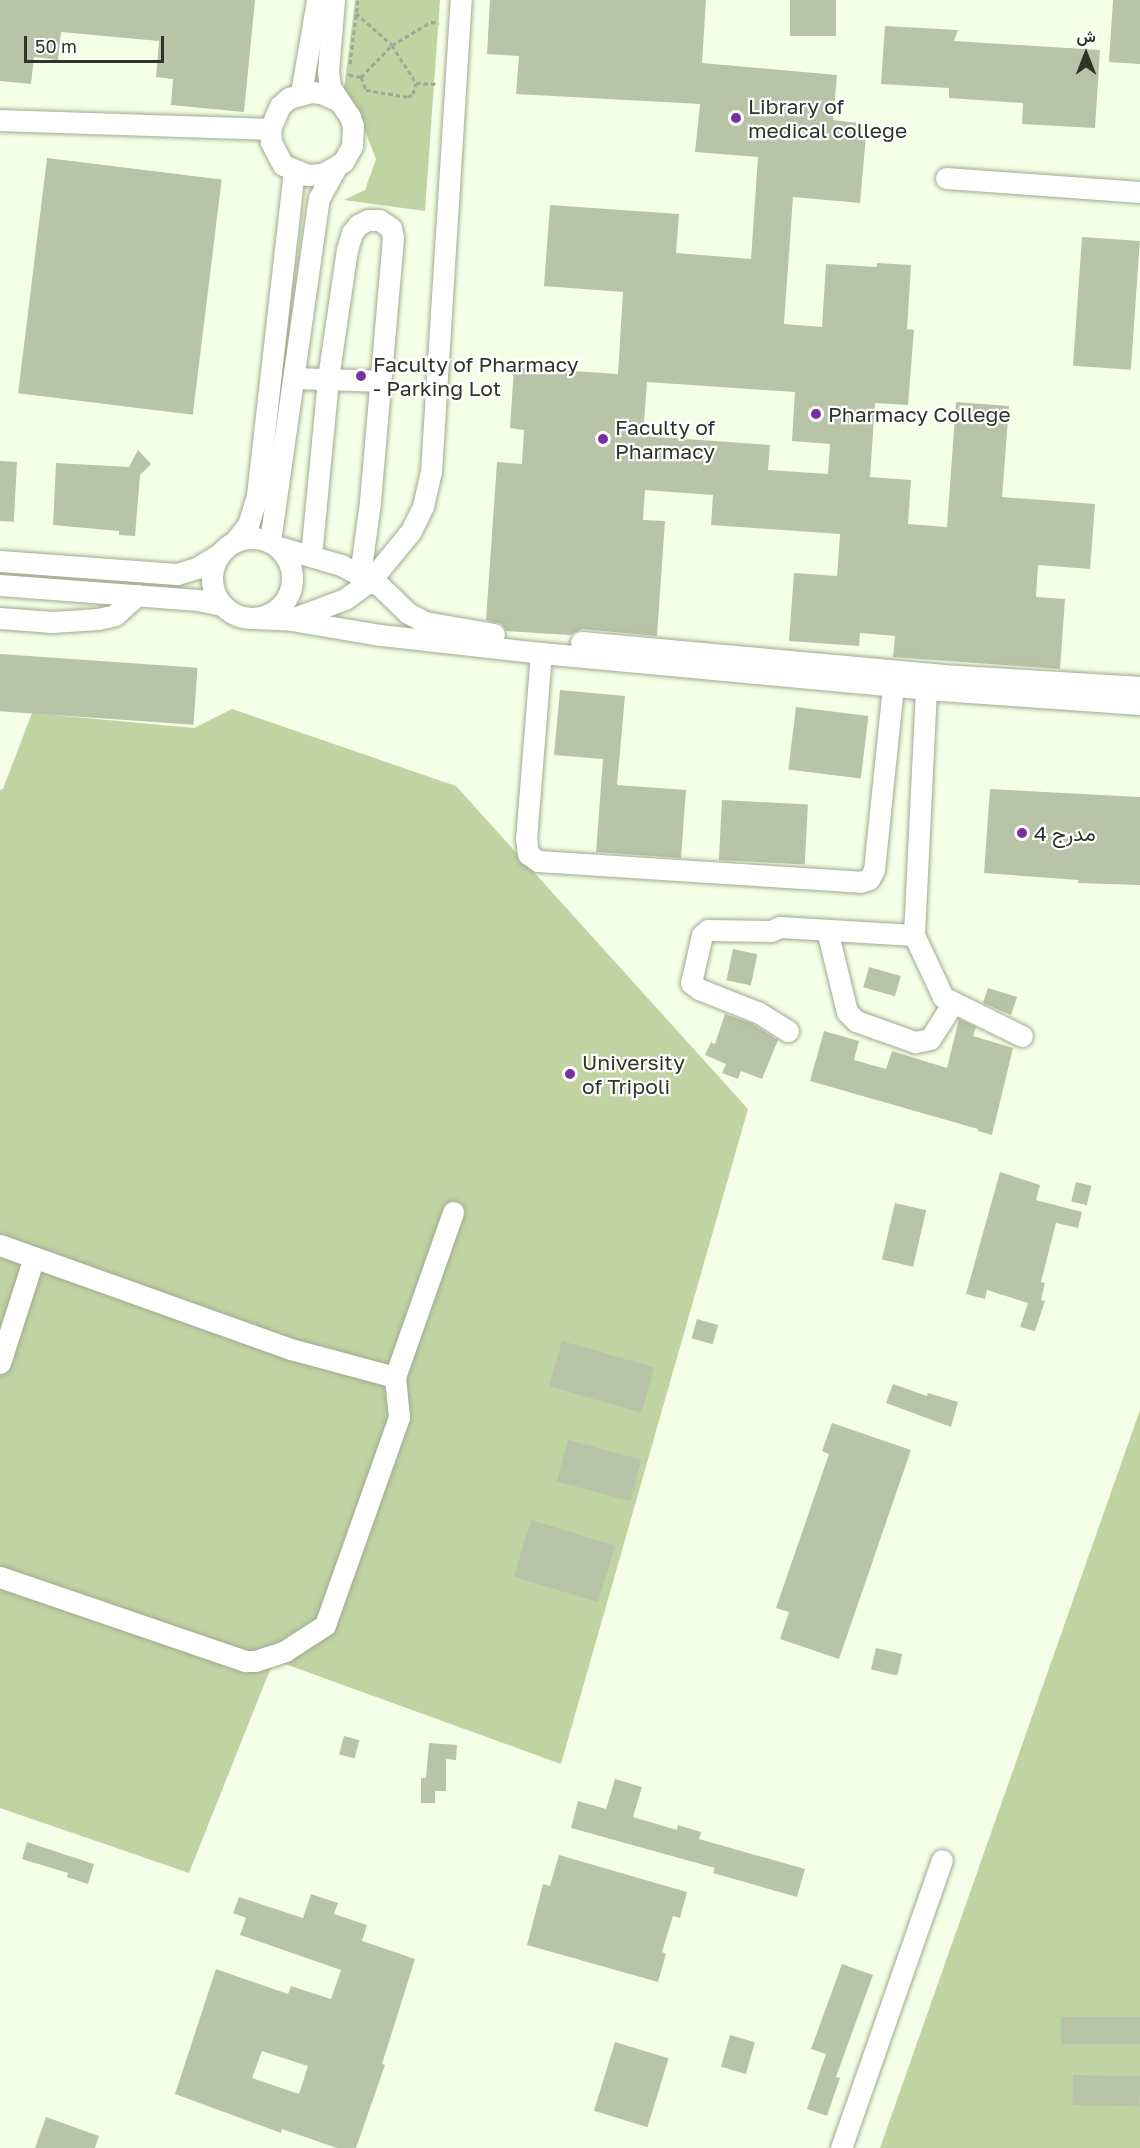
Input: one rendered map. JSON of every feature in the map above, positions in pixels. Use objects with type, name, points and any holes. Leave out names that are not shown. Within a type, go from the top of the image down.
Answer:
[{"type":"street","points":[[301,93],[316,0]]},
{"type":"street","points":[[255,618],[278,609],[291,590],[291,567],[274,544],[319,198],[335,169],[348,154],[354,136],[350,117],[330,87],[328,71],[334,0]]},
{"type":"street","points":[[291,620],[345,598],[365,578],[417,521],[431,472],[461,0]]},
{"type":"street","points":[[335,169],[308,176],[294,172],[283,165],[275,154],[270,129],[280,106],[301,93],[321,93],[339,101]]},
{"type":"street","points":[[0,120],[270,129]]},
{"type":"street","points":[[294,172],[257,495],[248,525],[227,548],[212,571],[213,589],[222,605],[237,615],[542,653],[926,689],[1140,704]]},
{"type":"street","points":[[946,178],[1140,192]]},
{"type":"street","points":[[311,556],[328,378],[346,250],[352,233],[358,225],[375,219],[391,228],[393,238],[365,578]]},
{"type":"street","points":[[295,378],[380,381]]},
{"type":"street","points":[[0,561],[177,574],[197,567],[227,548],[258,538],[365,578],[380,586],[408,613],[425,622],[486,633],[945,675],[1140,687]]},
{"type":"street","points":[[0,585],[222,605]]},
{"type":"street","points":[[0,618],[52,622],[98,619],[115,615],[137,596]]},
{"type":"street","points":[[542,653],[526,838],[528,854],[538,861],[860,882],[869,879],[874,870],[893,686]]},
{"type":"street","points":[[926,689],[914,935],[943,997],[1022,1036]]},
{"type":"street","points":[[788,1031],[757,1012],[699,989],[691,983],[702,935],[708,930],[771,931],[780,927],[914,935]]},
{"type":"street","points":[[827,930],[846,1012],[856,1021],[915,1042],[930,1039],[953,1003]]},
{"type":"street","points":[[0,1577],[246,1661],[255,1661],[285,1651],[325,1625],[330,1618],[399,1417],[395,1377],[453,1212]]},
{"type":"street","points":[[0,1245],[291,1349],[395,1377]]},
{"type":"street","points":[[0,1363],[34,1257]]},
{"type":"street","points":[[841,2148],[942,1860]]},
{"type":"path","points":[[358,0],[349,75],[362,77]]},
{"type":"path","points":[[356,13],[392,45],[416,83],[413,94],[408,97],[366,90],[362,77]]},
{"type":"path","points":[[362,77],[392,45],[431,22],[459,24]]},
{"type":"path","points":[[416,83],[456,84]]},
{"type":"green space","points":[[355,0],[440,0],[425,211],[344,200],[365,190],[376,159],[364,128],[344,89]]},
{"type":"green space","points":[[232,709],[456,786],[748,1109],[561,1764],[274,1660],[189,1873],[0,1808],[0,790],[3,789],[32,713],[194,728]]},
{"type":"green space","points":[[1140,1410],[1140,2148],[880,2148]]},
{"type":"building","points":[[0,0],[255,0],[244,112],[171,105],[173,79],[156,77],[159,41],[61,32],[58,60],[34,57],[31,84],[0,81]]},
{"type":"building","name":"Faculty of Pharmacy","points":[[490,0],[706,0],[702,63],[837,75],[833,120],[867,124],[860,203],[793,197],[784,324],[822,327],[826,264],[877,267],[877,263],[911,265],[907,329],[914,330],[908,405],[875,403],[870,477],[911,480],[908,524],[947,527],[956,402],[1009,406],[1002,497],[1095,504],[1090,569],[1038,565],[1036,597],[1065,599],[1060,669],[893,657],[895,636],[860,633],[859,646],[789,641],[794,573],[837,576],[840,534],[711,525],[713,495],[645,490],[643,520],[665,521],[657,636],[582,629],[570,635],[506,631],[502,624],[486,620],[497,462],[522,464],[524,430],[510,428],[514,367],[618,374],[623,292],[544,286],[550,205],[679,214],[676,253],[751,259],[758,157],[695,152],[700,104],[516,94],[519,56],[487,54]],"holes":[[[647,382],[795,392],[792,441],[830,444],[828,474],[768,470],[770,445],[643,436]]]},
{"type":"building","points":[[790,0],[836,0],[836,36],[790,36]]},
{"type":"building","points":[[1113,0],[1140,0],[1140,64],[1109,62]]},
{"type":"building","points":[[885,26],[958,30],[954,41],[1100,50],[1095,128],[1022,124],[1023,103],[949,98],[949,88],[881,84]]},
{"type":"building","points":[[47,158],[222,179],[193,415],[18,393]]},
{"type":"building","points":[[1082,237],[1140,241],[1131,370],[1073,366]]},
{"type":"building","points":[[138,450],[151,464],[140,475],[135,536],[119,535],[119,531],[53,525],[56,463],[129,467]]},
{"type":"building","points":[[0,461],[17,462],[14,522],[0,521]]},
{"type":"building","points":[[0,654],[198,668],[194,725],[0,711]]},
{"type":"building","points":[[560,690],[625,696],[617,785],[686,790],[681,858],[596,852],[603,759],[554,755]]},
{"type":"building","points":[[796,707],[868,716],[861,778],[788,770]]},
{"type":"building","points":[[990,789],[1140,797],[1140,885],[1078,883],[1078,880],[984,873]]},
{"type":"building","points":[[722,800],[808,805],[805,864],[719,860]]},
{"type":"building","points":[[733,949],[757,954],[751,985],[726,980]]},
{"type":"building","points":[[869,967],[901,976],[895,996],[863,987]]},
{"type":"building","points":[[988,988],[1017,997],[1011,1015],[983,1003]]},
{"type":"building","points":[[725,1014],[751,1023],[778,1040],[762,1079],[741,1071],[738,1079],[722,1073],[726,1064],[705,1055],[711,1042],[715,1044]]},
{"type":"building","points":[[959,1019],[976,1027],[973,1036],[1013,1048],[992,1135],[810,1081],[824,1031],[859,1041],[854,1060],[886,1069],[892,1051],[947,1068]]},
{"type":"building","points":[[1000,1172],[1040,1185],[1036,1200],[1082,1212],[1078,1228],[1056,1223],[1041,1282],[1045,1283],[1041,1300],[1045,1301],[1035,1331],[1020,1327],[1028,1303],[987,1290],[985,1299],[966,1294]]},
{"type":"building","points":[[1076,1182],[1092,1186],[1087,1205],[1071,1201]]},
{"type":"building","points":[[895,1203],[926,1210],[913,1267],[882,1260]]},
{"type":"building","points":[[697,1319],[718,1325],[713,1344],[691,1338]]},
{"type":"building","points":[[562,1341],[654,1367],[641,1413],[549,1386]]},
{"type":"building","points":[[893,1384],[927,1396],[928,1393],[958,1402],[951,1427],[886,1403]]},
{"type":"building","points":[[832,1423],[911,1450],[839,1659],[780,1639],[789,1612],[776,1608],[829,1454],[822,1451]]},
{"type":"building","points":[[568,1440],[641,1460],[630,1501],[557,1482]]},
{"type":"building","points":[[531,1520],[615,1546],[598,1602],[514,1576]]},
{"type":"building","points":[[876,1648],[902,1654],[897,1676],[871,1669]]},
{"type":"building","points":[[344,1736],[359,1740],[355,1758],[339,1754]]},
{"type":"building","points":[[429,1743],[457,1745],[456,1760],[446,1759],[446,1791],[435,1791],[435,1803],[421,1803],[421,1778],[426,1778]]},
{"type":"building","points":[[615,1779],[642,1787],[633,1817],[677,1830],[678,1825],[701,1832],[699,1839],[805,1869],[797,1897],[713,1873],[715,1868],[571,1828],[578,1801],[606,1809]]},
{"type":"building","points":[[27,1842],[94,1864],[88,1884],[67,1877],[68,1873],[22,1859]]},
{"type":"building","points":[[559,1855],[687,1892],[680,1918],[673,1916],[662,1952],[666,1954],[658,1982],[527,1945],[543,1884],[550,1886]]},
{"type":"building","points":[[311,1894],[338,1903],[334,1914],[367,1925],[362,1941],[415,1959],[382,2064],[385,2065],[356,2148],[337,2148],[282,2129],[281,2133],[175,2094],[216,1969],[288,1994],[291,1986],[331,1999],[341,1970],[240,1935],[246,1918],[233,1913],[239,1897],[303,1918]],"holes":[[[262,2051],[308,2066],[299,2094],[252,2078]]]},
{"type":"building","points":[[842,1964],[873,1975],[836,2077],[840,2078],[827,2116],[807,2109],[826,2054],[811,2049]]},
{"type":"building","points":[[1061,2017],[1140,2017],[1140,2044],[1061,2044]]},
{"type":"building","points":[[730,2035],[755,2042],[746,2074],[721,2067]]},
{"type":"building","points":[[615,2042],[669,2058],[648,2127],[594,2111]]},
{"type":"building","points":[[1073,2075],[1140,2076],[1139,2106],[1072,2105]]},
{"type":"building","points":[[46,2117],[99,2136],[95,2148],[35,2148]]},
{"type":"place","name":"Library of medical college","points":[[736,118]]},
{"type":"place","name":"Faculty of Pharmacy - Parking Lot","points":[[361,376]]},
{"type":"place","name":"Pharmacy College","points":[[816,414]]},
{"type":"place","name":"Faculty of Pharmacy","points":[[603,439]]},
{"type":"place","name":"مدرج 4","points":[[1022,833]]},
{"type":"place","name":"University of Tripoli","points":[[570,1074]]}]
